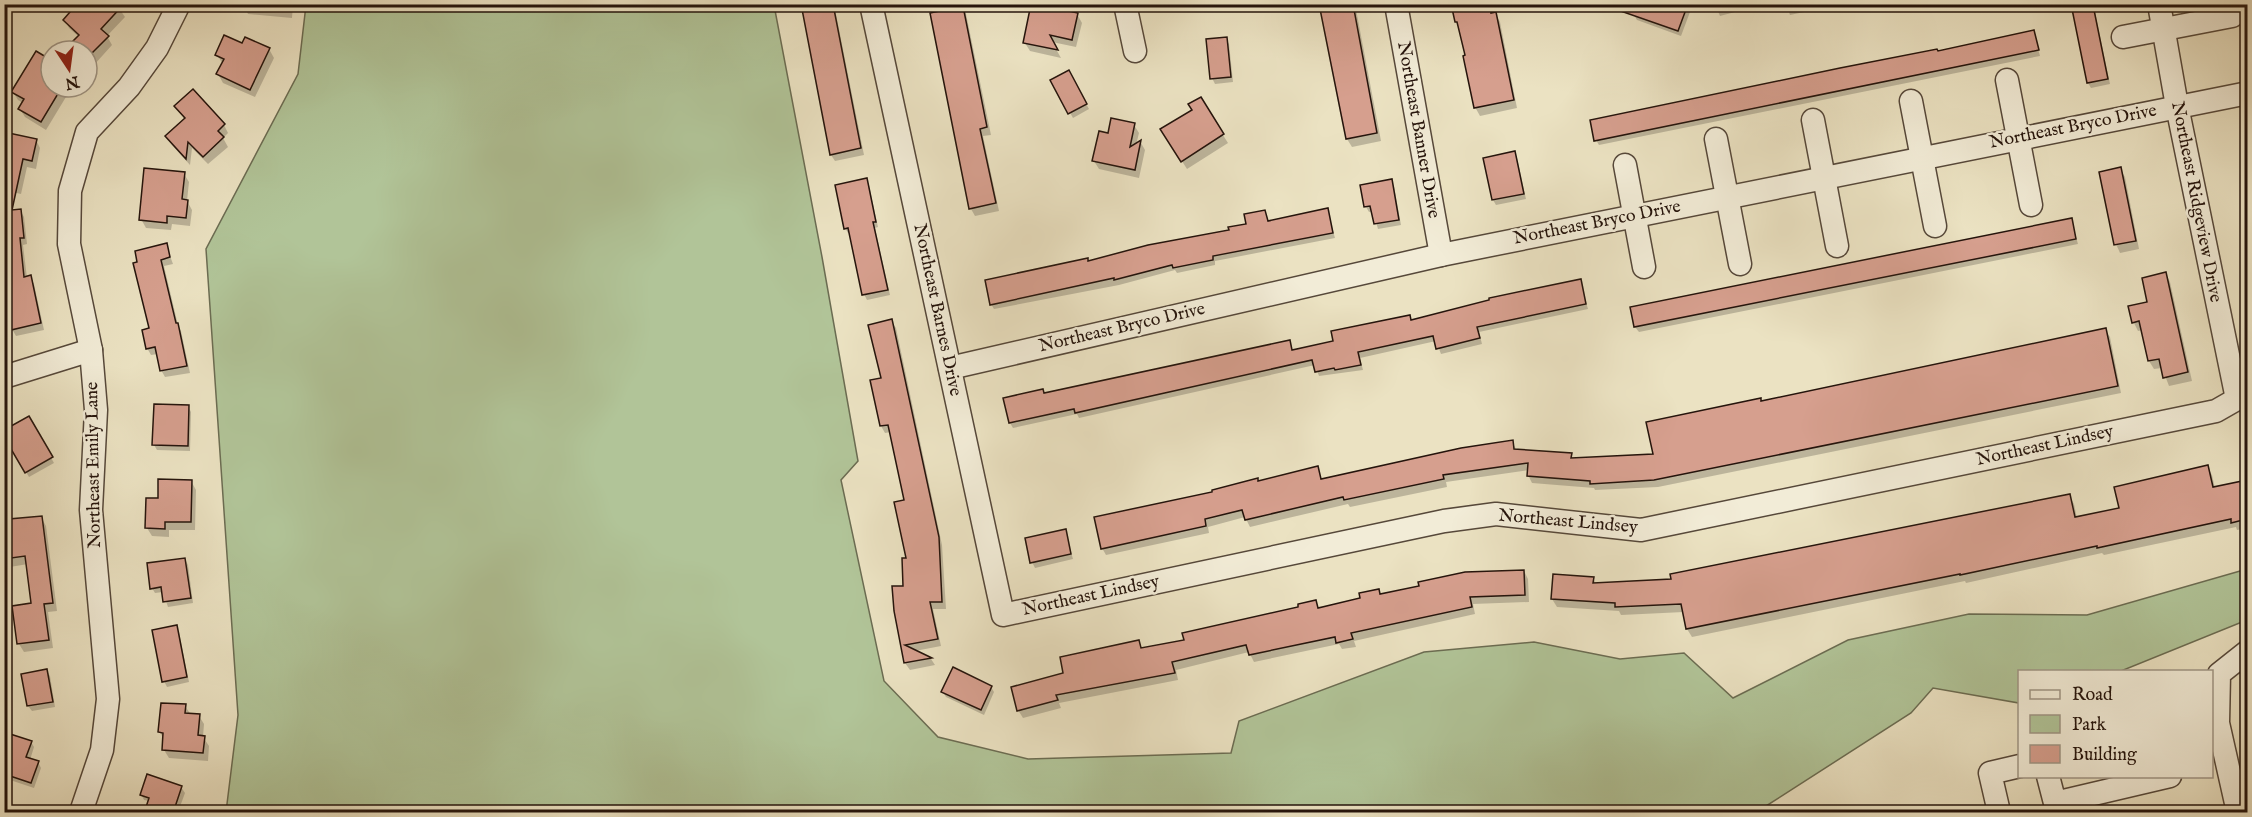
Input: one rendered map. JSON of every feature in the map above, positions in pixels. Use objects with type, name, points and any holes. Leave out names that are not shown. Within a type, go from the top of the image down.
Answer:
[{"type":"street","name":"Northeast Emily Lane","points":[[81,813],[102,750],[108,699],[91,510],[96,410],[91,350],[69,244],[69,191],[87,132],[129,87],[157,48],[179,4]]},
{"type":"street","name":"Northeast Barnes Drive","points":[[871,4],[1003,615]]},
{"type":"street","points":[[1125,4],[1134,51]]},
{"type":"street","name":"Northeast Banner Drive","points":[[1396,4],[1441,255]]},
{"type":"street","name":"Northeast Ridgeview Drive","points":[[2159,4],[2177,106],[2236,399]]},
{"type":"street","points":[[2123,37],[2232,16]]},
{"type":"street","points":[[2007,80],[2031,206]]},
{"type":"street","name":"Northeast Bryco Drive","points":[[950,368],[1441,255],[2247,93]]},
{"type":"street","points":[[1911,101],[1935,226]]},
{"type":"street","points":[[1813,120],[1837,246]]},
{"type":"street","points":[[1716,139],[1740,264]]},
{"type":"street","points":[[1625,165],[1644,267]]},
{"type":"street","points":[[4,377],[91,350]]},
{"type":"street","name":"Northeast Lindsey","points":[[1003,615],[1444,521],[1486,515],[1496,514],[1641,530],[2216,411],[2236,399]]},
{"type":"street","points":[[2238,813],[2240,788],[2215,724],[2218,674],[2247,651]]},
{"type":"street","points":[[1999,813],[1990,773],[2018,766]]},
{"type":"street","points":[[2048,778],[2055,803],[2166,778]]},
{"type":"green space","points":[[306,5],[774,5],[858,461],[841,480],[884,681],[938,737],[1028,759],[1231,753],[1239,721],[1424,652],[1534,642],[1620,659],[1684,653],[1733,698],[1848,640],[1969,614],[2087,615],[2247,569],[2247,620],[2123,670],[2018,670],[2018,703],[1933,688],[1911,713],[1766,806],[1771,812],[226,812],[238,715],[206,249],[298,74]]},
{"type":"building","points":[[77,4],[124,4],[101,29],[109,36],[99,46],[99,39],[75,39],[79,35],[63,20]]},
{"type":"building","points":[[801,4],[833,4],[861,148],[830,155]]},
{"type":"building","points":[[1031,4],[1069,4],[1068,11],[1078,13],[1072,40],[1050,35],[1058,50],[1023,43]]},
{"type":"building","points":[[1319,4],[1353,4],[1377,133],[1346,139]]},
{"type":"building","points":[[1451,4],[1490,4],[1491,13],[1496,12],[1514,100],[1474,108],[1463,56],[1465,55]]},
{"type":"building","points":[[1609,4],[1688,4],[1678,31],[1609,7]]},
{"type":"building","points":[[2093,5],[2108,79],[2087,83],[2072,9]]},
{"type":"building","points":[[963,6],[987,127],[980,129],[996,203],[969,209],[930,13]]},
{"type":"building","points":[[2034,30],[2039,50],[1594,141],[1590,120]]},
{"type":"building","points":[[224,35],[242,43],[245,37],[270,48],[250,90],[216,74],[224,59],[215,55]]},
{"type":"building","points":[[1227,37],[1231,77],[1210,79],[1206,39]]},
{"type":"building","points":[[36,51],[39,53],[39,99],[55,99],[41,122],[18,109],[24,99],[11,92]]},
{"type":"building","points":[[1069,70],[1087,104],[1068,114],[1050,80]]},
{"type":"building","points":[[193,89],[225,124],[218,131],[224,137],[203,157],[188,142],[186,159],[165,136],[185,118],[174,106]]},
{"type":"building","points":[[1201,97],[1224,134],[1181,162],[1160,129],[1192,110],[1188,104]]},
{"type":"building","points":[[1111,118],[1135,123],[1130,147],[1141,140],[1135,170],[1092,161],[1099,131],[1108,133]]},
{"type":"building","points":[[4,132],[37,139],[32,161],[23,159],[12,210],[21,209],[24,238],[20,238],[24,277],[31,275],[41,323],[11,330],[4,301]]},
{"type":"building","points":[[1515,151],[1524,194],[1492,200],[1483,158]]},
{"type":"building","points":[[2121,167],[2136,241],[2114,245],[2099,172]]},
{"type":"building","points":[[144,168],[185,172],[182,199],[188,200],[186,218],[167,216],[167,223],[139,220]]},
{"type":"building","points":[[867,178],[876,222],[873,222],[888,290],[862,295],[848,228],[844,229],[835,185]]},
{"type":"building","points":[[1392,179],[1399,220],[1374,224],[1370,206],[1364,207],[1360,185]]},
{"type":"building","points":[[1328,208],[1333,233],[1213,256],[1213,260],[1173,268],[1172,265],[1114,280],[1114,278],[990,305],[985,280],[1088,258],[1088,261],[1148,245],[1229,230],[1228,227],[1246,224],[1244,214],[1265,210],[1268,221]]},
{"type":"building","points":[[2072,218],[2076,239],[1634,327],[1630,307]]},
{"type":"building","points":[[167,243],[170,257],[161,260],[187,366],[160,371],[155,347],[146,349],[142,330],[149,328],[133,263],[137,262],[135,251]]},
{"type":"building","points":[[2166,272],[2188,372],[2163,378],[2159,359],[2148,361],[2139,321],[2132,323],[2128,306],[2147,302],[2142,278]]},
{"type":"building","points":[[1581,279],[1586,304],[1477,327],[1480,338],[1436,349],[1433,336],[1358,352],[1361,365],[1315,372],[1312,360],[1075,413],[1074,409],[1009,423],[1003,398],[1043,389],[1044,393],[1290,340],[1292,350],[1333,341],[1331,331],[1410,315],[1411,320],[1489,300],[1489,298]]},
{"type":"building","points":[[892,319],[939,537],[942,602],[930,602],[938,639],[905,645],[932,658],[904,663],[894,611],[892,586],[903,586],[902,558],[906,558],[894,502],[904,500],[888,425],[880,426],[870,380],[881,378],[868,325]]},
{"type":"building","points":[[2106,328],[2118,386],[1654,480],[1590,484],[1590,481],[1527,476],[1528,463],[1443,475],[1444,479],[1344,500],[1343,497],[1245,520],[1242,510],[1205,519],[1206,526],[1101,549],[1094,517],[1212,492],[1212,490],[1258,478],[1258,481],[1318,466],[1321,479],[1461,448],[1513,440],[1514,449],[1572,453],[1571,458],[1653,454],[1646,422],[1761,398],[1761,401]]},
{"type":"building","points":[[154,404],[189,405],[188,446],[152,445]]},
{"type":"building","points":[[29,416],[53,457],[25,473],[4,437],[4,430]]},
{"type":"building","points":[[2208,465],[2213,487],[2247,480],[2247,519],[2231,523],[2231,519],[2097,548],[2097,546],[1686,629],[1681,604],[1615,607],[1615,603],[1551,599],[1553,574],[1594,577],[1593,583],[1671,579],[1670,574],[2070,494],[2075,517],[2119,508],[2114,487]]},
{"type":"building","points":[[158,479],[192,480],[191,522],[165,522],[165,529],[145,528],[146,498],[158,498]]},
{"type":"building","points":[[42,516],[53,603],[44,604],[49,640],[17,644],[12,606],[31,603],[25,556],[4,559],[4,537],[11,537],[9,519]]},
{"type":"building","points":[[1066,529],[1071,554],[1030,563],[1025,538]]},
{"type":"building","points":[[185,558],[191,598],[163,602],[161,587],[150,589],[147,563]]},
{"type":"building","points":[[1524,570],[1525,595],[1470,597],[1472,607],[1351,633],[1353,639],[1336,643],[1335,637],[1249,655],[1246,645],[1172,662],[1175,673],[1056,695],[1058,700],[1017,711],[1011,687],[1063,673],[1060,657],[1139,640],[1141,648],[1184,640],[1182,633],[1298,607],[1298,604],[1316,600],[1318,608],[1360,598],[1359,593],[1379,589],[1380,594],[1419,586],[1418,582],[1465,572]]},
{"type":"building","points":[[177,625],[187,677],[162,682],[152,630]]},
{"type":"building","points":[[953,667],[992,686],[981,710],[941,692]]},
{"type":"building","points":[[47,669],[53,702],[27,706],[21,674]]},
{"type":"building","points":[[161,703],[186,704],[185,713],[200,714],[198,735],[205,736],[203,753],[162,750],[163,733],[158,732]]},
{"type":"building","points":[[4,732],[32,741],[26,757],[39,761],[31,783],[4,774]]},
{"type":"building","points":[[147,774],[182,786],[173,813],[144,813],[149,798],[140,795]]}]
